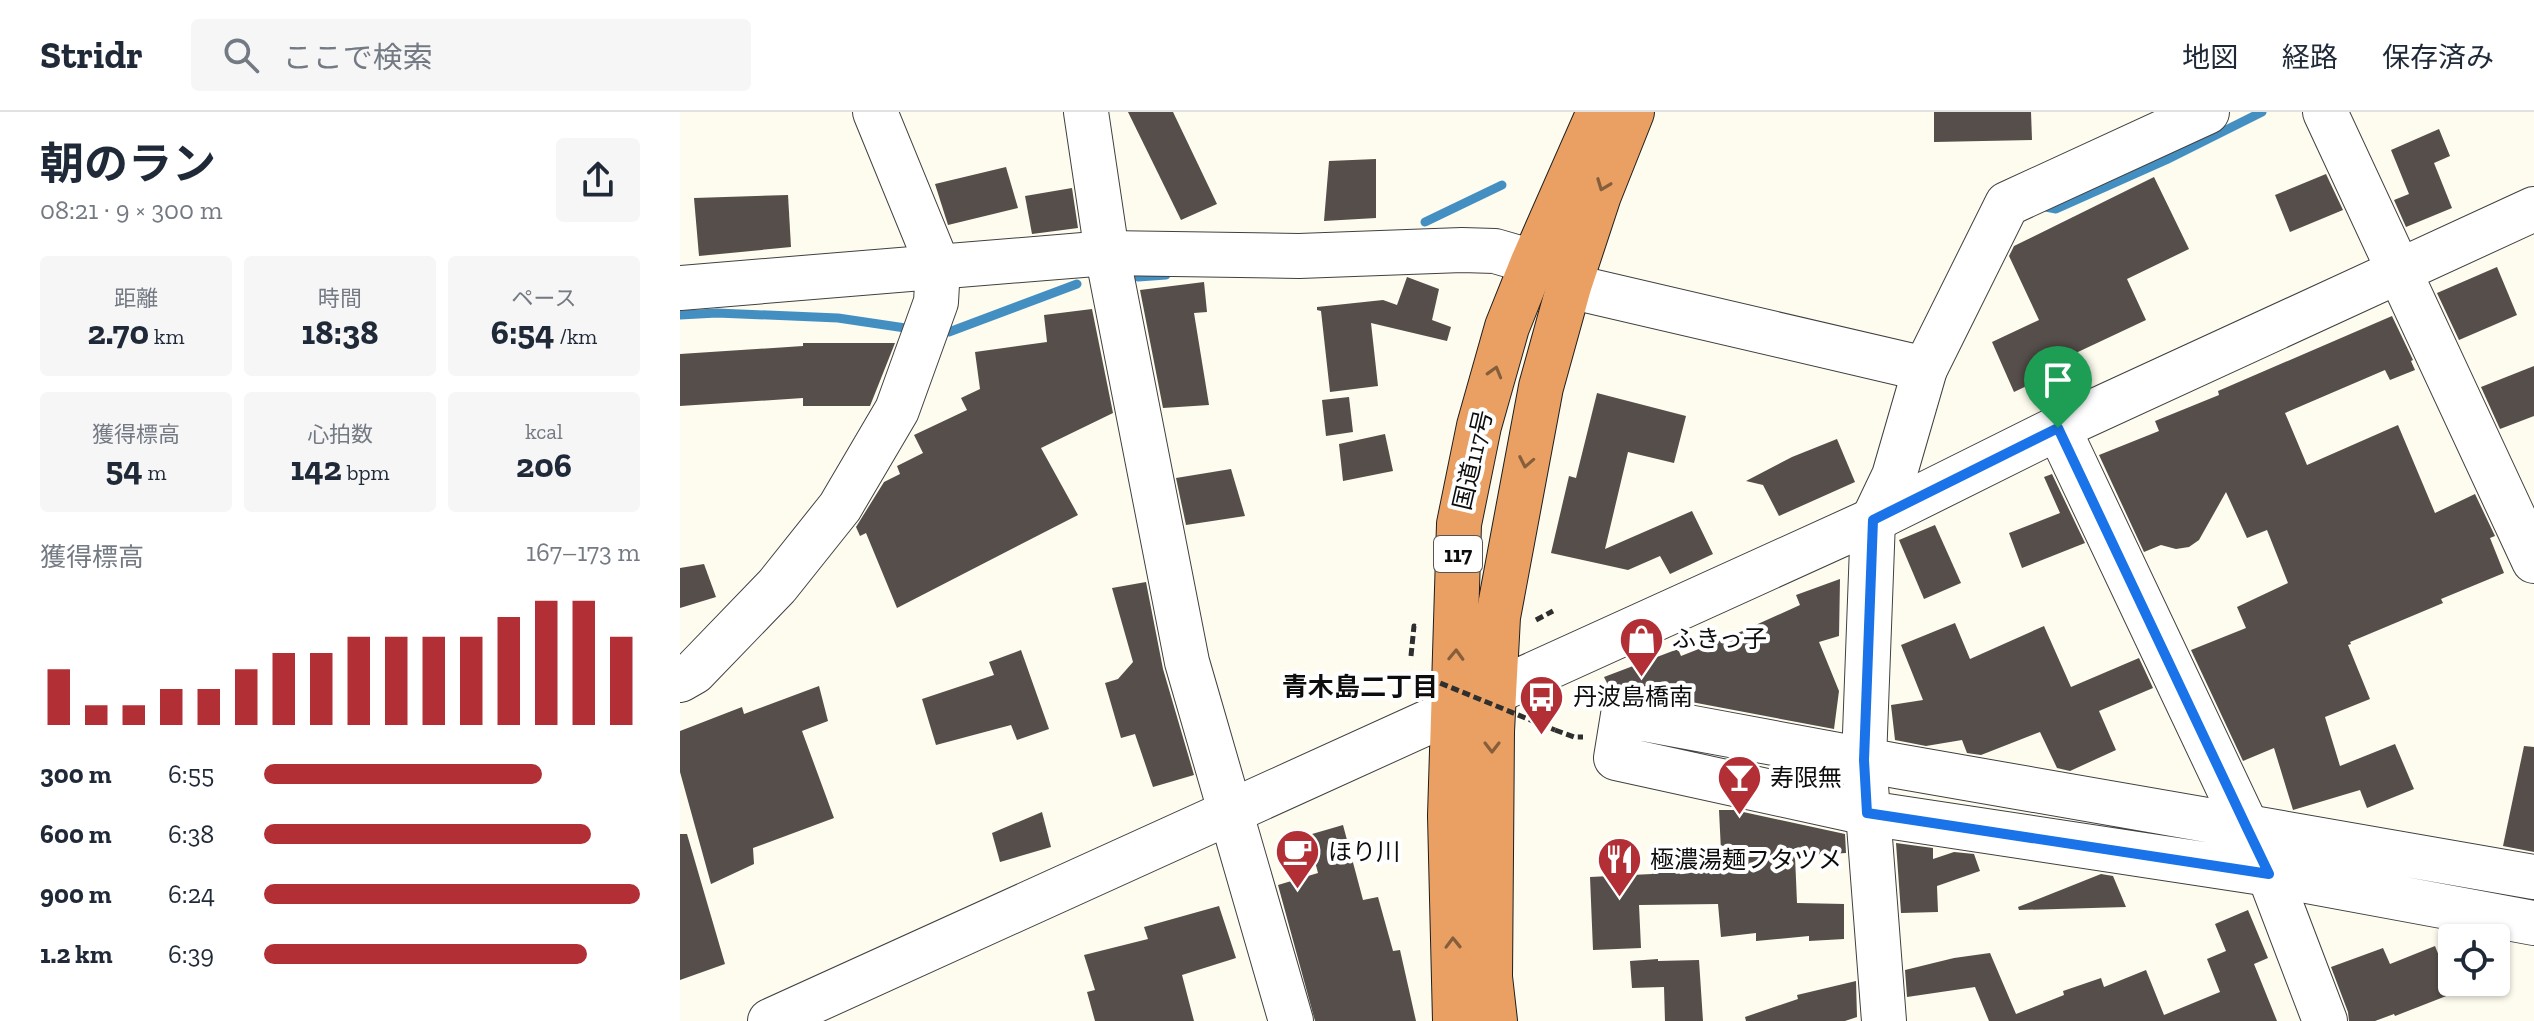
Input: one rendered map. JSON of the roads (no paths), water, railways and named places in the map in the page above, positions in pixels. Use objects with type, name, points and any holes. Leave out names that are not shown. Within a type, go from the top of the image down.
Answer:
[{"type":"highway","name":"国道117号","points":[[1455,1021],[1450,816],[1459,524],[1479,426],[1507,327],[1599,112]]},
{"type":"highway","name":"117","points":[[1495,1021],[1490,977],[1493,691],[1498,617],[1541,387],[1569,286],[1599,195],[1632,112]]},
{"type":"street","points":[[680,680],[694,672],[777,586],[840,507],[897,410],[936,302],[938,266],[875,112]]},
{"type":"street","points":[[1086,112],[1107,253],[1187,662],[1291,1021]]},
{"type":"street","points":[[1884,1021],[1864,760],[1873,520],[1894,476],[1925,369],[2007,204],[2207,112]]},
{"type":"street","points":[[2325,112],[2529,538]]},
{"type":"street","points":[[770,1021],[1873,520],[2058,428],[2534,209]]},
{"type":"street","points":[[680,288],[1107,253],[1299,256],[1462,250],[1495,251],[1533,262]]},
{"type":"street","points":[[1569,286],[1925,369]]},
{"type":"street","points":[[2058,428],[2269,874],[2325,1021]]},
{"type":"street","points":[[2534,877],[1623,715],[1616,758],[1867,813],[2269,874],[2534,923]]},
{"type":"waterway","points":[[2041,206],[2056,209],[2166,160],[2262,112]]},
{"type":"waterway","points":[[1425,222],[1502,185]]},
{"type":"waterway","points":[[1138,277],[1166,275]]},
{"type":"waterway","points":[[949,332],[1077,284]]},
{"type":"waterway","points":[[680,315],[717,313],[838,318],[912,329]]},
{"type":"place","name":"ふきっ子","points":[[1641,678]]},
{"type":"place","name":"丹波島橋南","points":[[1542,736]]},
{"type":"place","name":"寿限無","points":[[1739,817]]},
{"type":"place","name":"ほり川","points":[[1297,891]]},
{"type":"place","name":"極濃湯麺フタツメ","points":[[1619,899]]},
{"type":"district","name":"青木島二丁目","points":[[1360,687]]}]
